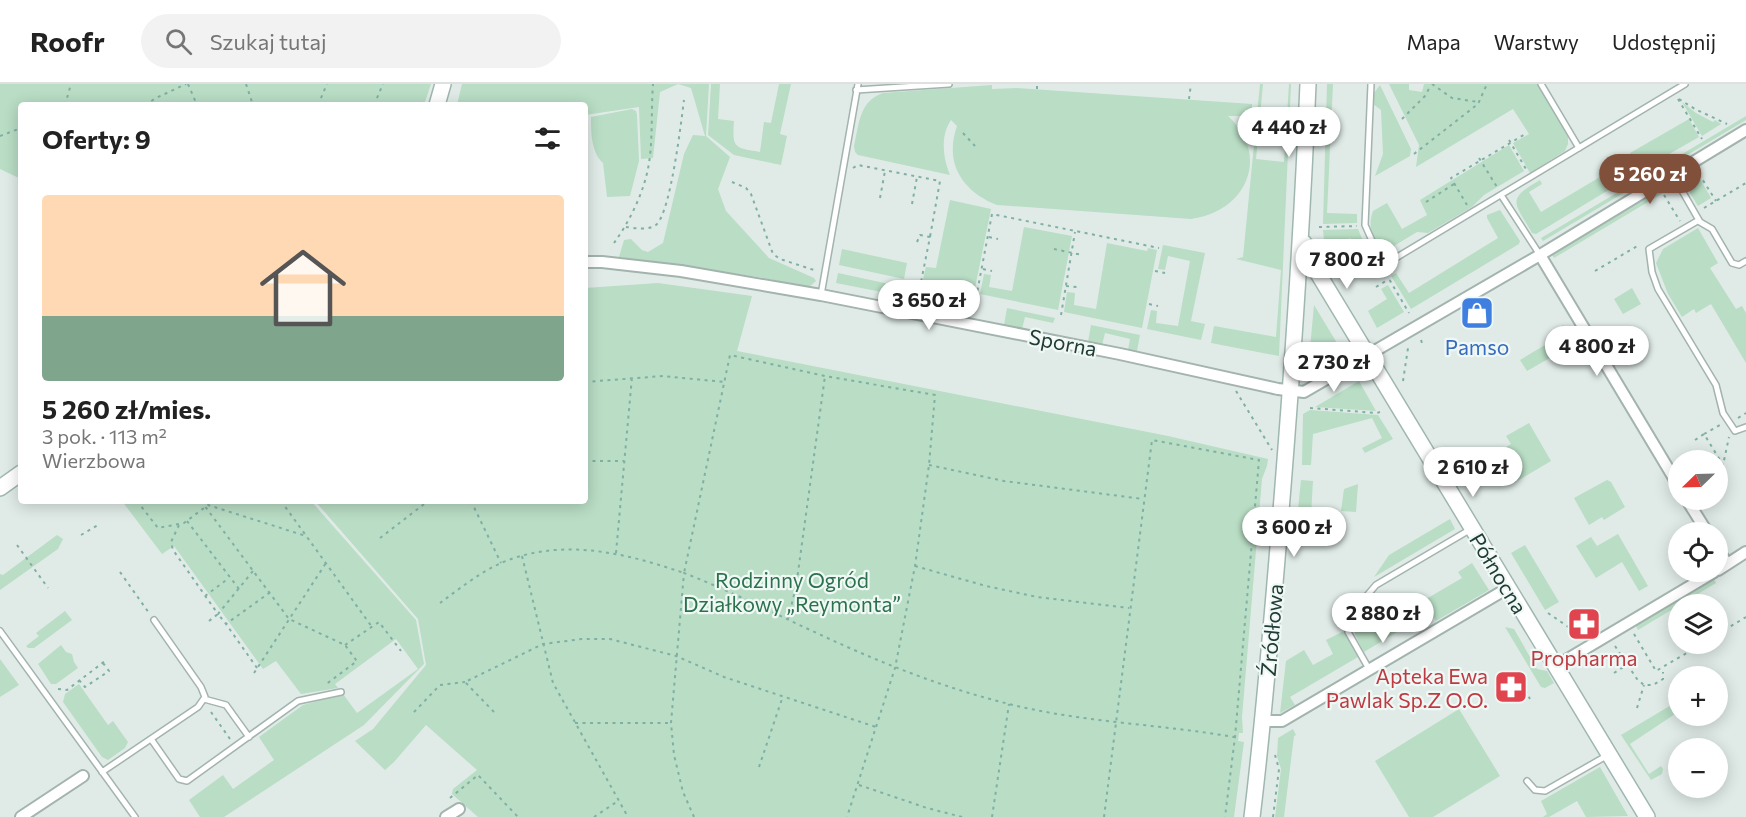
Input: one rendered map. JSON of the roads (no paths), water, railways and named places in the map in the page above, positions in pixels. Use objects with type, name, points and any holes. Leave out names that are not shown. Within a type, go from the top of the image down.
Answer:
[{"type":"street","points":[[438,102],[443,84]]},
{"type":"street","name":"Źródłowa","points":[[1252,817],[1263,721],[1291,392],[1302,234],[1308,84]]},
{"type":"street","points":[[1291,392],[1310,390],[1540,255],[1746,130]]},
{"type":"street","name":"Północna","points":[[1302,234],[1316,270],[1647,817]]},
{"type":"street","points":[[1540,255],[1668,468]]},
{"type":"street","name":"Sporna","points":[[588,262],[681,271],[821,296],[1120,354],[1291,392]]},
{"type":"street","points":[[0,488],[18,475]]},
{"type":"street","points":[[1728,563],[1746,552]]},
{"type":"street","points":[[1556,666],[1697,582]]},
{"type":"street","points":[[1263,721],[1282,721],[1508,588]]},
{"type":"street","points":[[21,817],[83,776]]},
{"type":"street","points":[[446,817],[459,809]]},
{"type":"lane","points":[[821,296],[857,87],[946,84]]},
{"type":"lane","points":[[1371,84],[1365,225],[1372,243],[1387,259],[1394,259],[1685,84]]},
{"type":"lane","points":[[1541,84],[1579,148]]},
{"type":"lane","points":[[1673,175],[1699,220],[1712,229],[1732,263],[1739,265],[1746,261]]},
{"type":"lane","points":[[1501,195],[1540,255]]},
{"type":"lane","points":[[1699,220],[1649,249],[1652,272],[1658,289],[1716,385],[1727,420],[1732,428],[1738,431],[1746,427]]},
{"type":"lane","points":[[1369,669],[1348,632],[1347,622],[1352,613],[1376,585],[1472,528]]},
{"type":"lane","points":[[154,620],[201,687],[204,699]]},
{"type":"lane","points":[[0,631],[135,817]]},
{"type":"lane","points":[[151,739],[182,782],[187,781],[298,701],[340,692]]},
{"type":"lane","points":[[204,699],[226,705],[249,737]]},
{"type":"lane","points":[[102,772],[198,707],[204,699]]},
{"type":"lane","points":[[1527,781],[1535,790],[1549,789],[1609,754]]},
{"type":"place","name":"Pamso","points":[[1477,313]]},
{"type":"place","name":"Propharma","points":[[1584,624]]},
{"type":"place","name":"Apteka Ewa Pawlak Sp.Z O.O.","points":[[1511,687]]},
{"type":"park label","name":"Rodzinny Ogród Działkowy „Reymonta”","points":[[792,591]]}]
